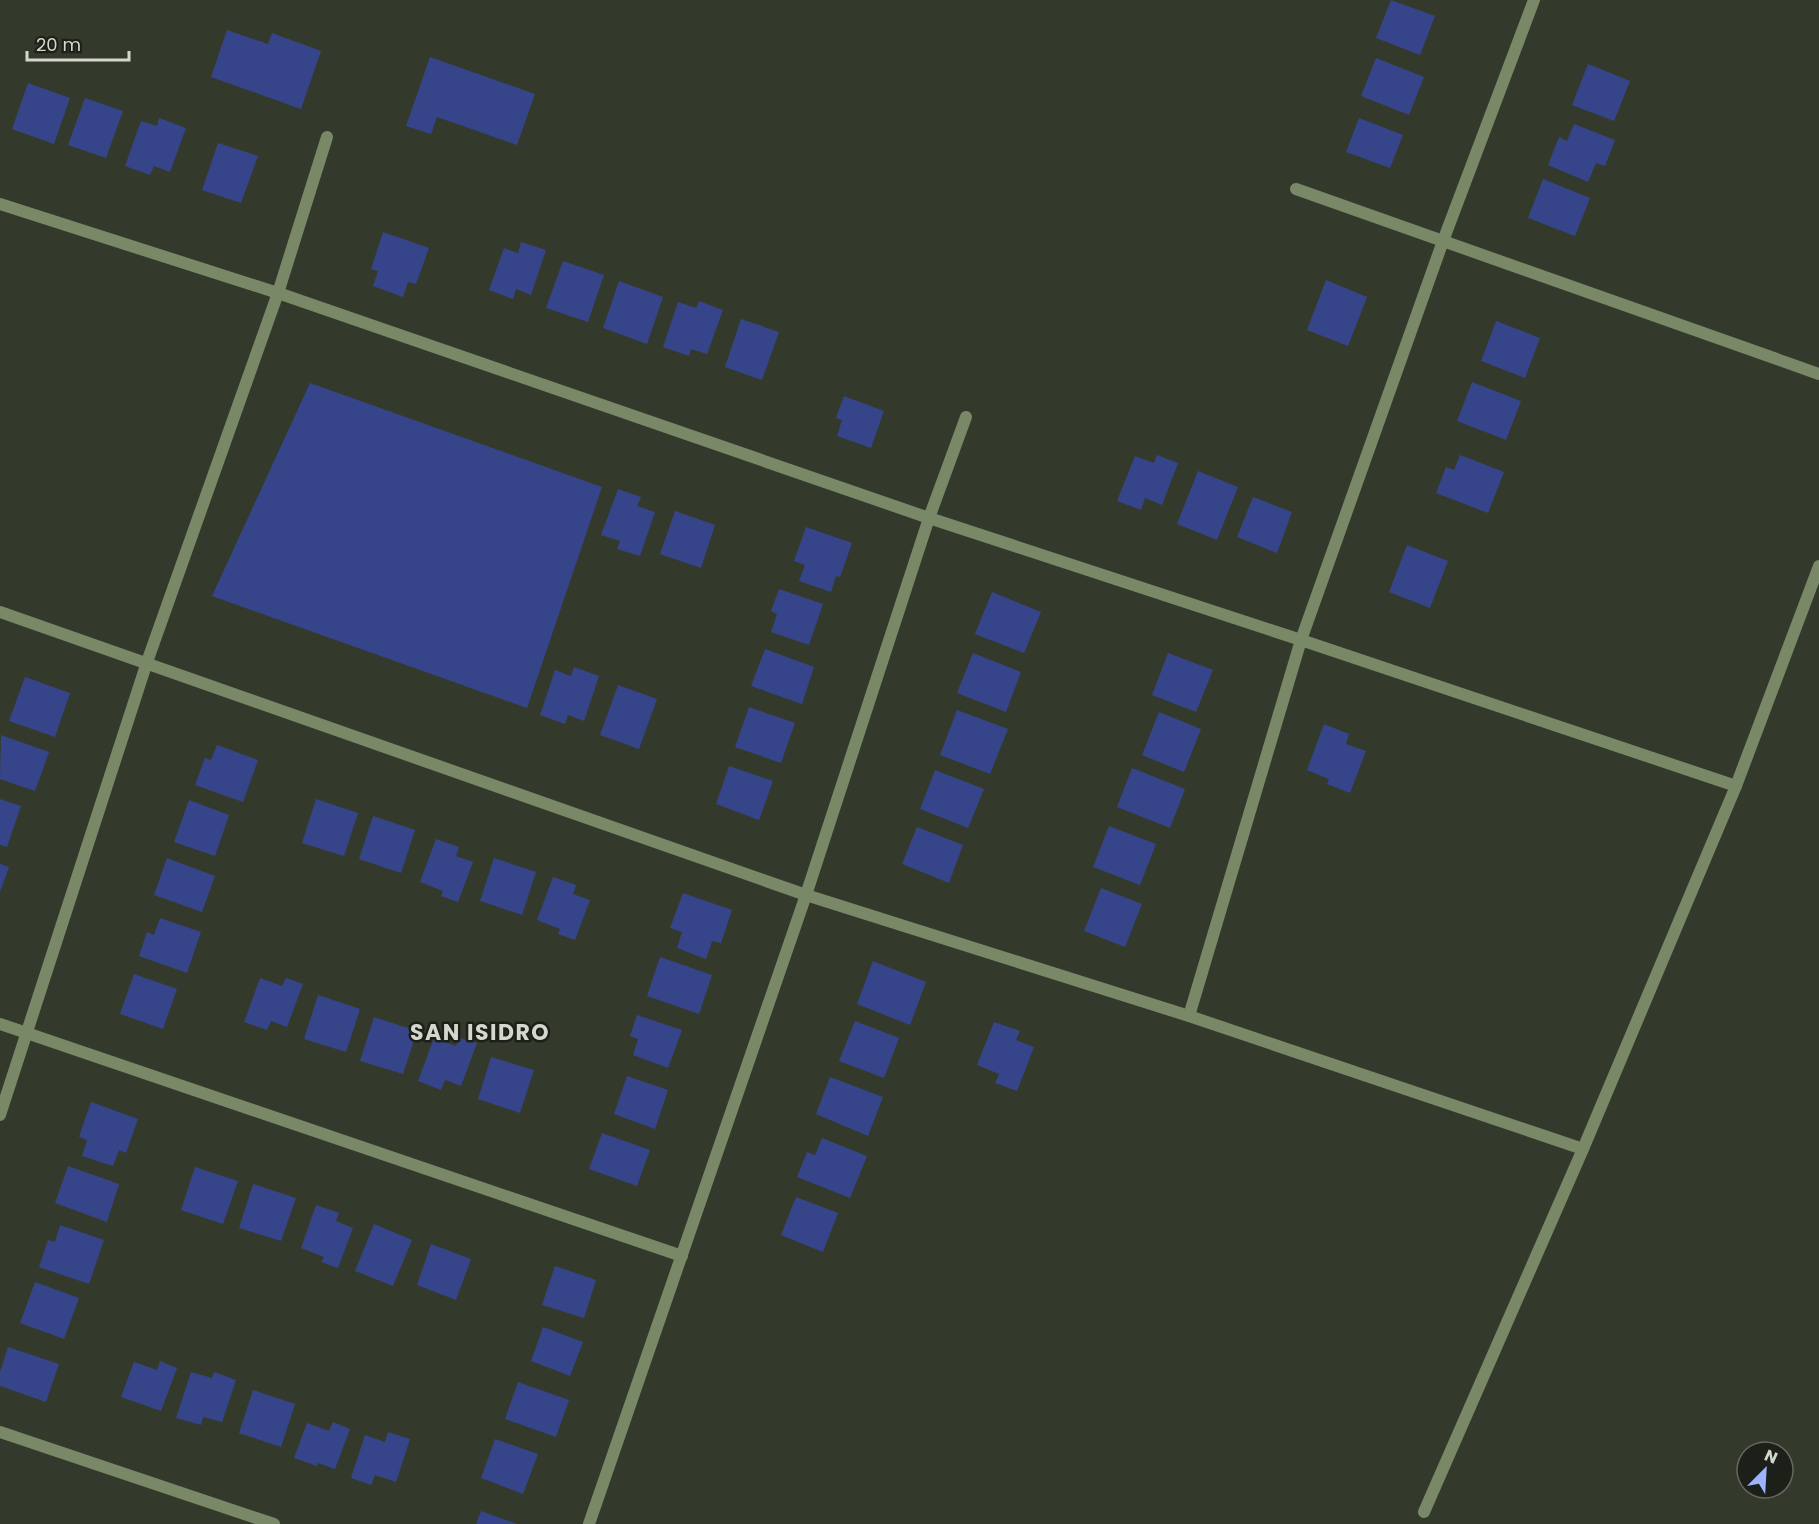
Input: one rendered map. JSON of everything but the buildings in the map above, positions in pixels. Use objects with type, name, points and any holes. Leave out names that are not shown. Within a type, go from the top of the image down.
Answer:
[{"type":"street","points":[[1189,1016],[1301,640],[1443,241],[1534,0]]},
{"type":"street","points":[[0,1115],[147,662],[278,293],[327,137]]},
{"type":"street","points":[[1296,189],[1819,374]]},
{"type":"street","points":[[0,204],[278,293],[929,518],[1736,786]]},
{"type":"street","points":[[589,1524],[806,895],[929,518],[966,417]]},
{"type":"street","points":[[1424,1512],[1583,1149],[1736,786],[1819,566]]},
{"type":"street","points":[[0,612],[806,895],[1189,1016],[1583,1149]]},
{"type":"street","points":[[0,1024],[682,1256]]},
{"type":"street","points":[[0,1432],[274,1524]]},
{"type":"district","name":"SAN ISIDRO","points":[[480,1032]]}]
